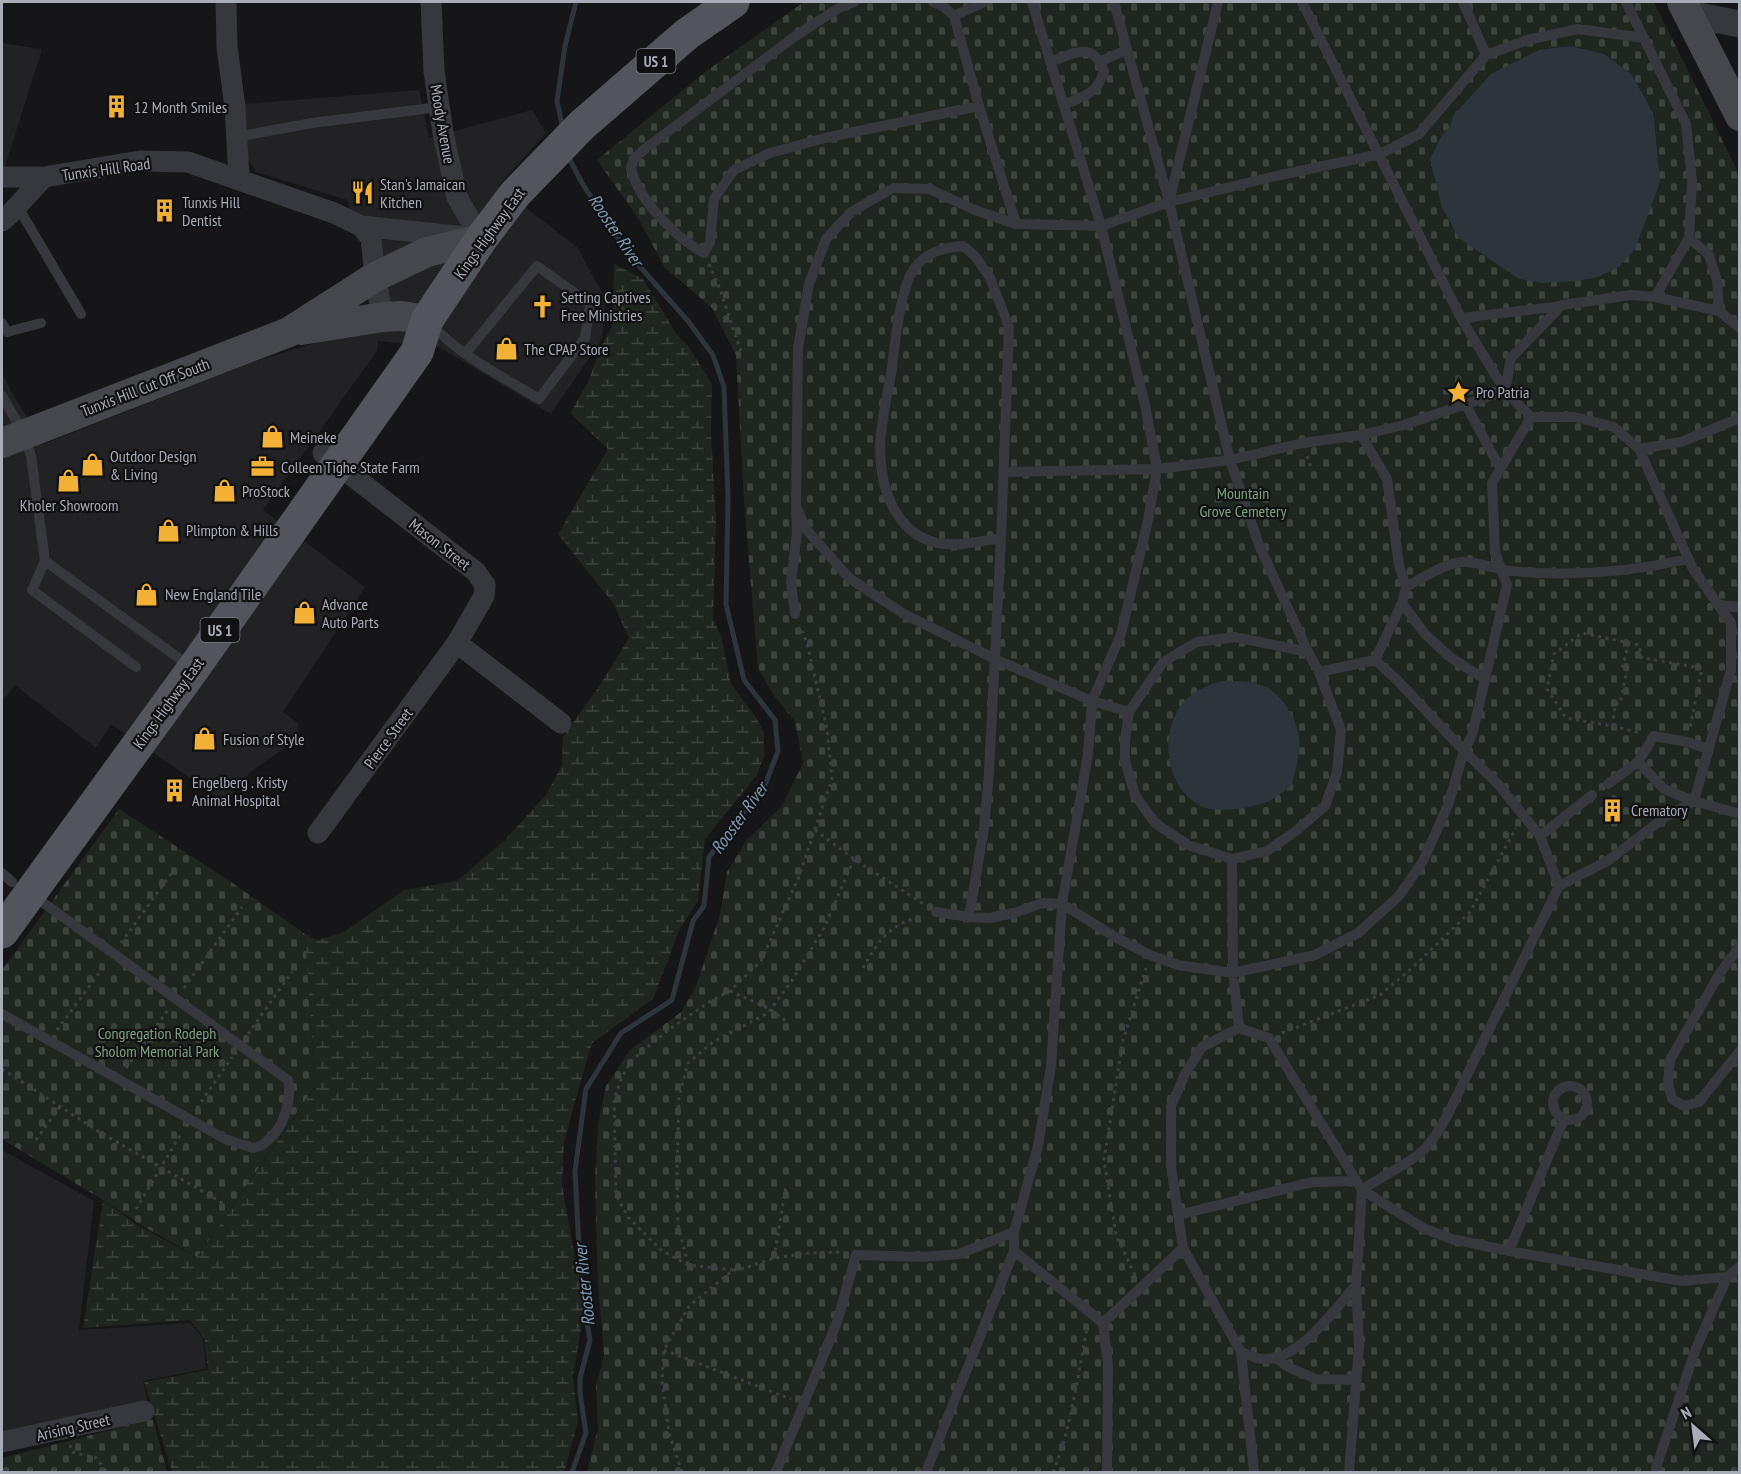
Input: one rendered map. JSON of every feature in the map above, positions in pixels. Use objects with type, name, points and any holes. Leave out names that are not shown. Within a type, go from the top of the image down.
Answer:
[{"type":"main road","name":"Kings Highway East","points":[[2,932],[12,886],[184,662],[330,459],[400,343],[427,321],[481,239],[515,194],[582,125],[687,34],[734,2]]},
{"type":"main road","points":[[1685,8],[1740,116]]},
{"type":"main road","name":"Tunxis Hill Cut Off South","points":[[13,438],[289,332],[375,277],[427,252],[481,239]]},
{"type":"main road","name":"Tunxis Hill Cut Off South","points":[[289,332],[383,317],[402,316],[427,321]]},
{"type":"street","points":[[226,2],[227,46],[235,107],[239,178]]},
{"type":"street","name":"Moody Avenue","points":[[431,2],[434,71],[457,197],[481,239]]},
{"type":"street","points":[[1685,8],[1740,24]]},
{"type":"street","name":"Tunxis Hill Road","points":[[10,214],[44,177],[140,161],[188,162],[334,213],[361,226],[481,239]]},
{"type":"street","points":[[2,177],[44,177]]},
{"type":"street","points":[[361,226],[371,238],[375,277],[383,317]]},
{"type":"street","name":"Mason Street","points":[[330,459],[476,572],[484,585],[484,596],[458,644]]},
{"type":"street","points":[[458,644],[561,723]]},
{"type":"street","name":"Pierce Street","points":[[318,833],[458,644]]},
{"type":"street","name":"Arising Street","points":[[2,1442],[144,1411]]},
{"type":"lane","points":[[854,2],[837,9],[794,37],[634,159],[631,168],[639,189],[673,232],[689,246],[704,253],[710,242],[714,199],[734,170],[770,153],[825,138],[979,106]]},
{"type":"lane","points":[[933,2],[943,6],[954,16],[1016,224]]},
{"type":"lane","points":[[954,16],[984,2]]},
{"type":"lane","points":[[926,1473],[1014,1251],[1014,1232],[1038,1146],[1051,1066],[1062,904],[1088,754],[1092,701],[1121,634],[1148,520],[1157,469],[1145,405],[1101,226],[1032,2]]},
{"type":"lane","points":[[1114,2],[1169,202],[1230,460],[1259,545],[1319,672],[1341,730],[1337,772],[1325,806],[1296,831],[1267,851],[1232,859],[1188,845],[1155,823],[1135,795],[1125,761],[1129,712],[1163,662],[1197,642],[1235,637],[1308,652]]},
{"type":"lane","points":[[1169,202],[1218,2]]},
{"type":"lane","points":[[1302,2],[1461,318],[1505,391],[1531,417],[1575,417],[1614,427],[1639,449],[1693,569],[1740,633]]},
{"type":"lane","points":[[1463,2],[1486,55]]},
{"type":"lane","points":[[1626,2],[1686,124],[1692,181],[1689,238],[1656,297]]},
{"type":"lane","points":[[795,615],[791,582],[796,532],[798,348],[809,284],[826,239],[851,212],[893,188],[929,189],[975,210],[1016,224],[1101,226],[1169,202],[1380,154],[1419,134],[1486,55],[1527,40],[1578,29],[1644,38]]},
{"type":"lane","points":[[1101,62],[1126,50]]},
{"type":"lane","points":[[1052,61],[1080,51],[1088,51],[1101,62],[1104,71],[1101,81],[1094,90],[1065,104]]},
{"type":"lane","points":[[236,137],[312,123],[439,107]]},
{"type":"lane","points":[[10,214],[81,314]]},
{"type":"lane","points":[[1689,238],[1709,255],[1718,281],[1719,311]]},
{"type":"lane","points":[[969,917],[984,828],[989,773],[1005,472],[1009,327],[990,279],[975,256],[963,246],[934,250],[912,272],[900,309],[880,448],[882,477],[890,503],[900,519],[912,531],[936,543],[954,544],[1000,538]]},
{"type":"lane","points":[[427,321],[446,342],[465,354],[539,399],[585,338],[590,304],[537,266],[465,354]]},
{"type":"lane","points":[[1461,318],[1631,295],[1656,297],[1719,311],[1740,328]]},
{"type":"lane","points":[[1505,391],[1511,357],[1562,306]]},
{"type":"lane","points":[[2,323],[7,332],[41,323]]},
{"type":"lane","points":[[1005,472],[1157,469],[1230,460],[1303,443],[1361,435],[1404,425],[1505,391]]},
{"type":"lane","points":[[2,396],[13,438],[31,456],[45,561],[32,590],[136,667]]},
{"type":"lane","points":[[1466,405],[1500,468]]},
{"type":"lane","points":[[936,912],[990,918],[1043,903],[1062,904],[1117,938],[1150,955],[1178,965],[1233,973],[1315,955],[1358,933],[1399,896],[1423,861],[1448,805],[1464,751],[1472,735],[1507,585],[1495,552],[1492,483],[1531,417]]},
{"type":"lane","points":[[1639,449],[1680,442],[1740,418]]},
{"type":"lane","points":[[1361,435],[1387,479],[1400,565],[1406,587],[1402,603],[1375,660]]},
{"type":"lane","points":[[796,506],[806,529],[849,578],[904,614],[1092,701],[1129,712]]},
{"type":"lane","points":[[1406,587],[1458,562],[1480,563],[1501,570],[1538,573],[1614,571],[1660,566],[1688,559]]},
{"type":"lane","points":[[45,561],[184,662]]},
{"type":"lane","points":[[1402,603],[1425,634],[1450,657],[1486,680]]},
{"type":"lane","points":[[1718,605],[1740,607]]},
{"type":"lane","points":[[1178,1215],[1313,1182],[1359,1185],[1404,1164],[1428,1146],[1449,1112],[1559,886],[1609,860],[1664,818],[1694,801],[1731,670],[1731,623]]},
{"type":"lane","points":[[1319,672],[1375,660]]},
{"type":"lane","points":[[1375,660],[1497,783],[1523,814],[1540,836],[1559,886]]},
{"type":"lane","points":[[1608,784],[1638,762],[1654,736],[1688,742],[1708,749]]},
{"type":"lane","points":[[1638,762],[1664,789],[1694,801],[1740,814]]},
{"type":"lane","points":[[1540,836],[1592,795]]},
{"type":"lane","points":[[1232,859],[1233,973],[1239,1028]]},
{"type":"lane","points":[[2,1014],[225,1139],[253,1148],[266,1142],[277,1130],[288,1107],[290,1089],[288,1080],[12,886]]},
{"type":"lane","points":[[1740,946],[1720,973],[1670,1060],[1668,1083],[1672,1099],[1684,1106],[1699,1102],[1740,1051]]},
{"type":"lane","points":[[1254,1473],[1241,1352],[1183,1248],[1171,1166],[1171,1106],[1185,1074],[1202,1047],[1239,1028],[1269,1038],[1359,1185],[1425,1229],[1452,1239],[1509,1251],[1682,1281],[1727,1277]]},
{"type":"lane","points":[[1509,1251],[1564,1119]]},
{"type":"lane","points":[[1349,1473],[1359,1346],[1356,1285],[1359,1185]]},
{"type":"lane","points":[[776,1473],[837,1322],[856,1255],[923,1257],[959,1254],[1014,1232]]},
{"type":"lane","points":[[1103,1323],[1183,1248]]},
{"type":"lane","points":[[1014,1251],[1103,1323],[1108,1365],[1107,1473]]},
{"type":"lane","points":[[1657,1473],[1656,1468],[1695,1351],[1727,1277],[1740,1266]]},
{"type":"lane","points":[[1241,1352],[1263,1359],[1287,1354],[1313,1335],[1356,1285]]},
{"type":"lane","points":[[1275,1357],[1316,1379],[1357,1380]]},
{"type":"path","points":[[704,253],[720,289],[742,356]]},
{"type":"path","points":[[1308,458],[1312,470]]},
{"type":"path","points":[[795,615],[807,643],[827,729],[832,779],[798,879],[761,961],[729,991],[667,1031],[632,1060],[622,1077],[614,1100],[616,1195],[628,1217],[642,1233],[661,1250],[688,1265],[733,1270],[774,1258],[809,1253],[841,1252],[856,1255]]},
{"type":"path","points":[[1654,736],[1566,718],[1547,688],[1554,654],[1582,633],[1640,645],[1642,658],[1702,668],[1688,742]]},
{"type":"path","points":[[1612,726],[1615,704],[1620,703],[1627,670],[1622,669],[1629,643]]},
{"type":"path","points":[[1269,1038],[1380,995],[1411,969],[1470,912],[1510,842],[1523,814]]},
{"type":"path","points":[[815,830],[854,859],[936,912]]},
{"type":"path","points":[[688,1265],[678,1224],[676,1172],[679,1097],[688,1063],[713,1042],[768,1012],[791,982],[824,928],[854,859]]},
{"type":"path","points":[[862,968],[880,939],[895,926],[909,919],[936,912]]},
{"type":"path","points":[[1141,1288],[1116,1235],[1104,1160],[1123,1041],[1150,955]]},
{"type":"path","points":[[136,1209],[189,1119],[292,972]]},
{"type":"path","points":[[729,991],[770,1009],[786,1021]]},
{"type":"path","points":[[2,1069],[98,1131],[226,1205]]},
{"type":"path","points":[[36,1140],[61,1106]]},
{"type":"path","points":[[774,1258],[786,1186]]},
{"type":"path","points":[[682,1473],[669,1433],[662,1381],[664,1350],[689,1306],[733,1270]]},
{"type":"path","points":[[1053,1473],[1072,1409],[1091,1313]]},
{"type":"path","points":[[664,1350],[804,1403]]},
{"type":"path","points":[[66,1429],[72,1452],[96,1458],[107,1473]]},
{"type":"shaded area","points":[[2,43],[42,49],[2,176]]},
{"type":"shaded area","points":[[1570,46],[1604,54],[1631,74],[1654,118],[1660,182],[1635,249],[1619,267],[1598,277],[1542,283],[1519,279],[1459,238],[1442,208],[1430,159],[1442,135],[1450,127],[1453,116],[1491,74],[1539,50]]},
{"type":"shaded area","points":[[419,90],[429,138],[532,110],[546,133],[498,186],[577,247],[605,298],[602,339],[551,414],[439,347],[378,341],[377,351],[263,510],[365,587],[283,712],[298,723],[299,738],[253,770],[238,784],[228,804],[111,724],[96,748],[15,685],[2,702],[2,372],[12,393],[44,444],[248,364],[362,328],[369,305],[362,276],[369,264],[347,200],[256,172],[246,156],[243,104]]},
{"type":"shaded area","points":[[1221,681],[1248,682],[1270,689],[1292,715],[1298,731],[1299,749],[1292,785],[1275,798],[1262,804],[1225,810],[1201,806],[1187,796],[1177,783],[1171,768],[1168,751],[1169,734],[1174,718],[1195,692]]},
{"type":"shaded area","points":[[2,1150],[94,1201],[79,1330],[190,1323],[203,1338],[206,1369],[143,1381],[149,1407],[2,1435]]},
{"type":"green space","name":"Mountain Grove Cemetery","points":[[804,2],[1654,2],[1739,174],[1739,1472],[587,1472],[598,1429],[596,1386],[604,1355],[598,1285],[595,1180],[598,1125],[606,1086],[630,1050],[681,1012],[696,986],[720,915],[727,872],[746,841],[782,806],[803,763],[795,722],[773,694],[758,668],[744,500],[736,355],[712,308],[665,268],[638,218],[597,160],[705,72]]},
{"type":"green space","points":[[614,264],[643,279],[677,335],[689,347],[712,384],[711,433],[716,521],[713,618],[722,639],[731,684],[755,716],[764,733],[764,756],[757,775],[705,839],[698,901],[680,928],[653,999],[592,1043],[579,1087],[564,1142],[562,1185],[584,1310],[573,1376],[578,1422],[565,1469],[563,1472],[172,1472],[144,1382],[208,1370],[204,1338],[190,1320],[83,1328],[103,1200],[137,1225],[197,1257],[315,1087],[305,934],[318,940],[344,932],[404,890],[457,881],[504,841],[546,795],[562,765],[563,737],[600,685],[629,638],[613,603],[558,534],[608,449],[570,413],[588,382],[601,347],[613,324]]},
{"type":"green space","name":"Congregation Rodeph Sholom Memorial Park","points":[[119,809],[237,886],[305,934],[315,1086],[197,1257],[2,1139],[2,970]]},
{"type":"green space","points":[[153,1419],[167,1472],[2,1472],[2,1458]]},
{"type":"waterway","name":"Rooster River","points":[[563,129],[557,101],[565,46],[576,2]]},
{"type":"waterway","name":"Rooster River","points":[[568,156],[582,183],[627,252],[688,321],[713,355],[724,387],[728,497],[726,604],[744,680],[775,720],[778,751],[765,785],[709,857],[704,906],[693,921],[672,1000],[621,1033],[586,1089],[575,1171],[581,1287],[590,1340],[580,1378],[586,1433],[572,1472]]},
{"type":"place","name":"12 Month Smiles","points":[[116,107]]},
{"type":"place","name":"Stan's Jamaican Kitchen","points":[[362,193]]},
{"type":"place","name":"Tunxis Hill Dentist","points":[[164,211]]},
{"type":"place","name":"Setting Captives Free Ministries","points":[[543,306]]},
{"type":"place","name":"The CPAP Store","points":[[506,349]]},
{"type":"place","name":"Pro Patria","points":[[1458,392]]},
{"type":"place","name":"Meineke","points":[[272,437]]},
{"type":"place","name":"Outdoor Design & Living","points":[[92,465]]},
{"type":"place","name":"Colleen Tighe State Farm","points":[[263,467]]},
{"type":"place","name":"Kholer Showroom","points":[[69,480]]},
{"type":"place","name":"ProStock","points":[[224,491]]},
{"type":"place","name":"Plimpton & Hills","points":[[168,530]]},
{"type":"place","name":"New England Tile","points":[[147,594]]},
{"type":"place","name":"Advance Auto Parts","points":[[304,613]]},
{"type":"place","name":"Fusion of Style","points":[[205,739]]},
{"type":"place","name":"Engelberg . Kristy Animal Hospital","points":[[174,791]]},
{"type":"place","name":"Crematory","points":[[1613,810]]}]
